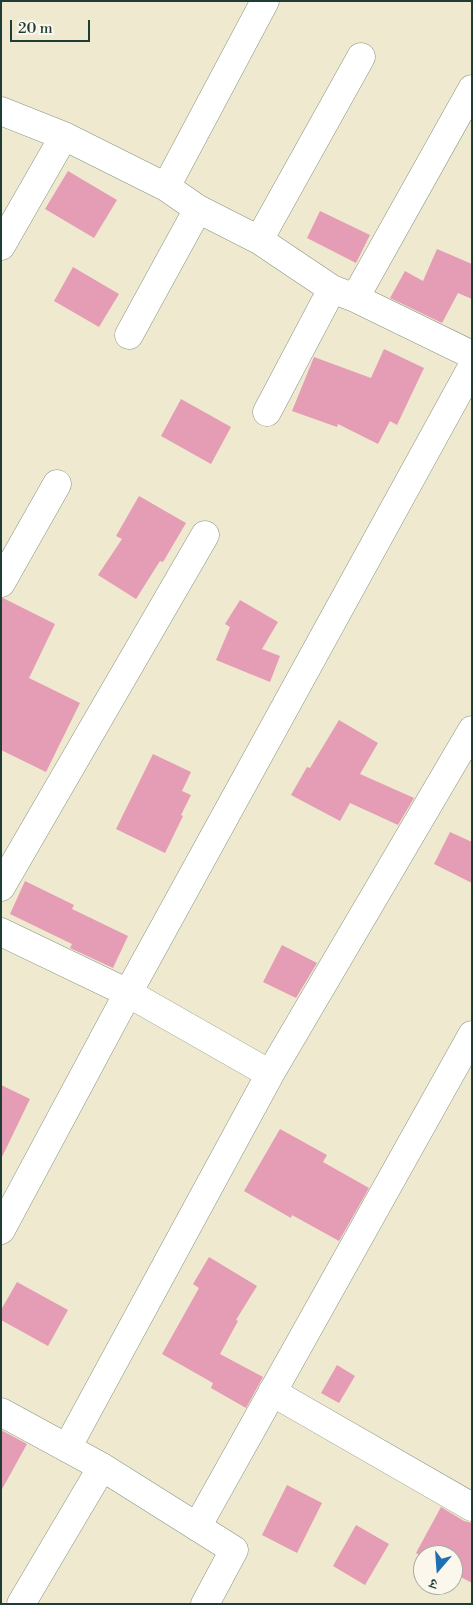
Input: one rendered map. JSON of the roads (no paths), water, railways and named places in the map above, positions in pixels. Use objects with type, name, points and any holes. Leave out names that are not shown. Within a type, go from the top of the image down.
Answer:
[{"type":"street","points":[[166,187],[266,1]]},
{"type":"street","points":[[260,240],[361,58]]},
{"type":"street","points":[[267,412],[344,294],[472,88]]},
{"type":"street","points":[[1,112],[64,136],[166,187],[198,209],[260,240],[344,294],[472,355]]},
{"type":"street","points":[[1,246],[64,136]]},
{"type":"street","points":[[129,335],[198,209]]},
{"type":"street","points":[[1,1230],[128,993],[472,368]]},
{"type":"street","points":[[1,583],[57,484]]},
{"type":"street","points":[[1,887],[205,535]]},
{"type":"street","points":[[67,1448],[270,1074],[472,730]]},
{"type":"street","points":[[1,932],[128,993],[270,1074]]},
{"type":"street","points":[[197,1527],[472,1035]]},
{"type":"street","points":[[272,1392],[472,1507]]},
{"type":"street","points":[[1,1412],[102,1467],[234,1550],[205,1604]]},
{"type":"street","points":[[22,1604],[102,1467]]}]
